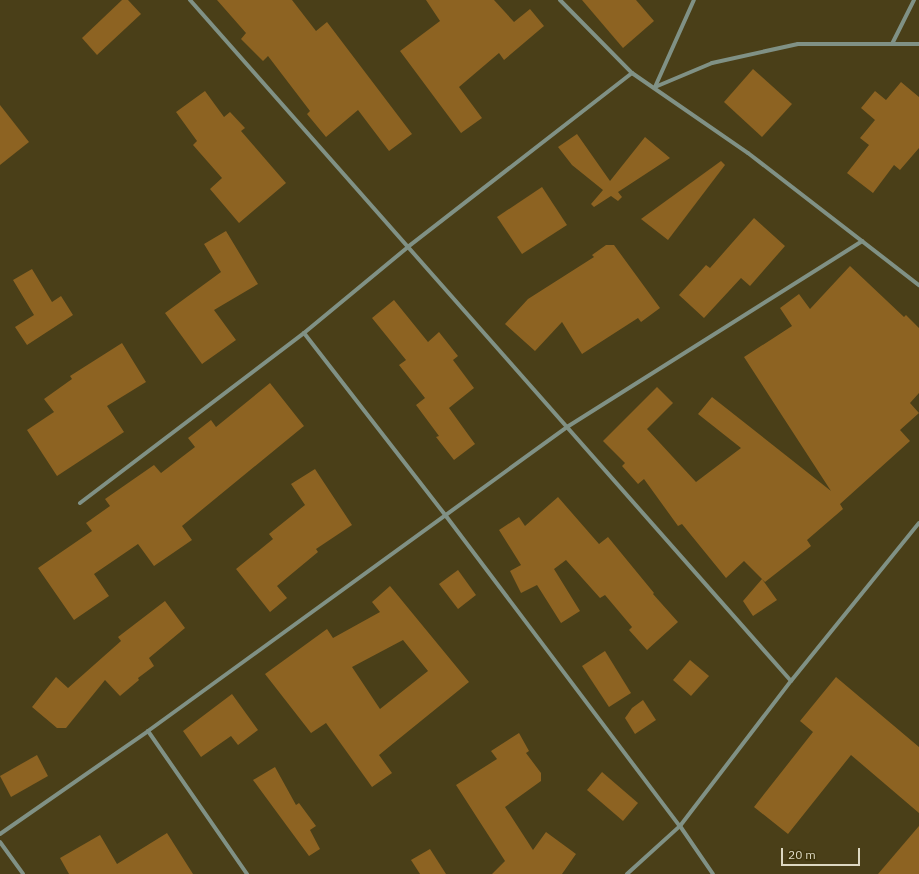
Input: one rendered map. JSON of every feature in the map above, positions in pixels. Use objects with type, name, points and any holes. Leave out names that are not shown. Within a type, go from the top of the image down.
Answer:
[{"type":"street","points":[[190,0],[791,681]]},
{"type":"street","points":[[560,0],[632,73],[655,87],[748,153],[919,285]]},
{"type":"street","points":[[655,87],[694,0]]},
{"type":"street","points":[[892,44],[914,0]]},
{"type":"street","points":[[655,87],[712,63],[798,44],[919,44]]},
{"type":"street","points":[[80,503],[304,333],[408,248],[632,73]]},
{"type":"street","points":[[0,834],[148,731],[446,516],[566,427],[862,241]]},
{"type":"street","points":[[304,333],[446,516],[680,826],[713,874]]},
{"type":"street","points":[[627,874],[680,826],[791,681],[919,523]]},
{"type":"street","points":[[148,731],[248,874]]},
{"type":"street","points":[[0,842],[23,874]]},
{"type":"building","points":[[122,0],[128,0],[141,14],[97,55],[82,38]]},
{"type":"building","points":[[217,0],[292,0],[316,31],[327,22],[412,134],[389,151],[358,110],[326,137],[307,114],[310,111],[268,56],[263,61],[241,39],[246,33]]},
{"type":"building","points":[[426,0],[494,0],[514,22],[530,9],[544,26],[504,60],[499,53],[459,87],[482,118],[461,133],[400,51],[440,21]]},
{"type":"building","points":[[582,0],[636,0],[654,21],[623,48]]},
{"type":"building","points":[[753,69],[792,104],[762,137],[724,102]]},
{"type":"building","points":[[901,82],[919,97],[919,148],[900,170],[894,165],[873,193],[847,173],[869,145],[860,138],[875,120],[861,108],[875,91],[886,100]]},
{"type":"building","points":[[205,91],[224,117],[230,112],[245,128],[241,131],[286,183],[239,223],[210,189],[222,178],[193,145],[197,141],[176,112]]},
{"type":"building","points":[[0,105],[29,142],[0,165]]},
{"type":"building","points":[[577,134],[610,181],[645,137],[670,158],[618,192],[622,197],[618,201],[611,196],[594,207],[591,204],[603,190],[572,165],[558,147]]},
{"type":"building","points":[[721,161],[725,165],[668,240],[641,219]]},
{"type":"building","points":[[542,187],[567,225],[522,254],[497,217]]},
{"type":"building","points":[[754,218],[785,246],[750,286],[741,278],[704,318],[679,295],[706,265],[710,268]]},
{"type":"building","points":[[226,231],[258,284],[214,310],[236,340],[202,364],[165,313],[221,272],[204,244]]},
{"type":"building","points":[[606,245],[614,245],[660,308],[641,322],[638,318],[582,354],[562,322],[535,351],[505,324],[528,299],[594,257],[592,255]]},
{"type":"building","points":[[850,266],[904,317],[906,315],[919,328],[919,393],[910,403],[919,413],[900,430],[910,441],[840,504],[843,509],[807,540],[811,546],[765,582],[744,561],[726,578],[682,524],[678,526],[644,479],[638,484],[622,466],[625,463],[603,441],[657,387],[673,403],[647,429],[696,482],[741,448],[698,414],[712,397],[831,491],[744,357],[792,326],[780,308],[799,294],[810,309]]},
{"type":"building","points":[[32,269],[52,302],[61,296],[73,315],[27,345],[15,327],[34,315],[13,280]]},
{"type":"building","points":[[394,300],[428,342],[439,332],[458,356],[453,360],[474,388],[449,408],[475,444],[454,460],[436,437],[439,436],[416,405],[425,398],[399,365],[406,360],[372,318]]},
{"type":"building","points":[[122,343],[146,382],[107,406],[124,432],[57,476],[27,430],[54,412],[44,399],[72,379],[70,376]]},
{"type":"building","points":[[270,383],[304,426],[182,526],[192,540],[154,566],[138,544],[94,574],[109,596],[74,620],[38,568],[92,531],[86,523],[110,506],[105,499],[154,465],[161,473],[195,447],[188,438],[211,420],[216,427]]},
{"type":"building","points":[[315,469],[352,525],[316,549],[318,552],[277,586],[287,598],[270,612],[236,569],[273,539],[269,534],[305,505],[291,484]]},
{"type":"building","points":[[558,497],[599,544],[608,537],[654,593],[653,594],[678,622],[647,650],[629,630],[632,627],[605,595],[600,598],[566,560],[554,569],[580,611],[561,623],[537,585],[521,593],[510,571],[521,565],[499,530],[519,517],[525,526]]},
{"type":"building","points":[[458,570],[476,595],[458,609],[439,584]]},
{"type":"building","points":[[762,579],[777,600],[753,616],[743,601]]},
{"type":"building","points":[[390,586],[469,682],[379,755],[392,773],[372,787],[326,723],[311,733],[265,674],[327,629],[333,638],[380,612],[372,602]],"holes":[[[403,640],[428,671],[380,709],[352,667]]]},
{"type":"building","points":[[165,601],[185,628],[149,658],[154,666],[138,678],[139,680],[120,696],[105,680],[66,728],[57,728],[32,707],[56,677],[68,688],[121,641],[118,637]]},
{"type":"building","points":[[605,651],[631,693],[609,707],[582,666]]},
{"type":"building","points":[[690,660],[709,676],[691,696],[673,680]]},
{"type":"building","points":[[836,677],[919,747],[919,813],[851,755],[788,834],[754,807],[813,732],[800,721]]},
{"type":"building","points":[[232,694],[258,730],[238,745],[231,736],[201,757],[183,731]]},
{"type":"building","points":[[643,700],[656,720],[635,734],[625,718],[632,708]]},
{"type":"building","points":[[519,733],[529,751],[526,753],[541,773],[541,781],[505,807],[533,850],[546,832],[576,854],[562,874],[492,874],[505,861],[456,785],[497,759],[491,751]]},
{"type":"building","points":[[37,755],[48,776],[11,797],[0,776]]},
{"type":"building","points":[[275,767],[296,805],[299,803],[316,826],[310,830],[320,849],[309,856],[253,780]]},
{"type":"building","points":[[602,772],[638,803],[623,821],[587,790]]},
{"type":"building","points":[[919,826],[919,874],[878,874]]},
{"type":"building","points":[[167,833],[193,874],[69,874],[60,858],[100,835],[117,864]]},
{"type":"building","points":[[430,849],[446,874],[420,874],[411,860]]}]
